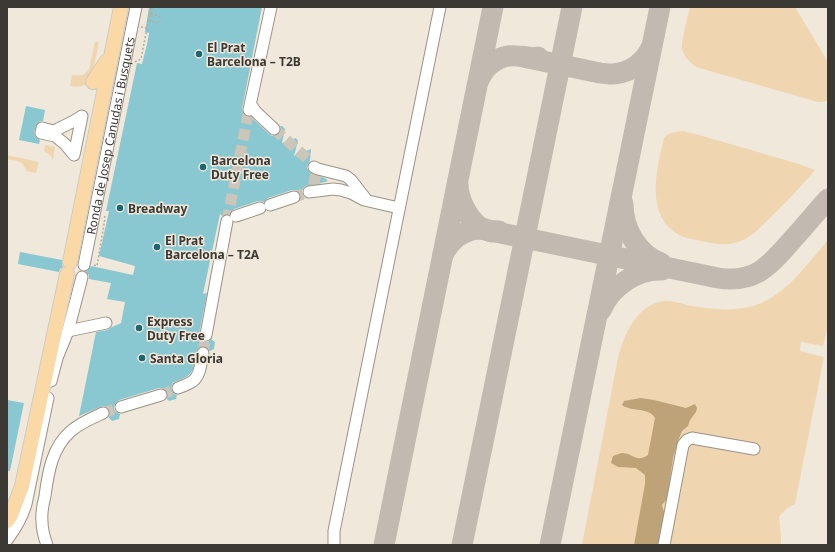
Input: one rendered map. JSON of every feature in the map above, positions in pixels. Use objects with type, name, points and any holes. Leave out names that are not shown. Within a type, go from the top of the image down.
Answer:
[{"type":"main road","name":"Ronda de Josep Canudas i Busquets","points":[[7,521],[17,502],[22,486],[121,7]]},
{"type":"main road","points":[[92,82],[110,56]]},
{"type":"lane","name":"Ronda de Josep Canudas i Busquets","points":[[84,265],[136,7]]},
{"type":"lane","points":[[271,7],[250,107],[274,129]]},
{"type":"lane","points":[[334,545],[334,531],[440,7]]},
{"type":"lane","points":[[313,166],[318,169],[346,176],[351,180],[364,198],[370,202]]},
{"type":"lane","points":[[206,335],[230,221],[265,206],[305,192],[333,189],[351,192],[360,199],[370,202],[399,208]]},
{"type":"lane","points":[[7,540],[15,529],[26,504],[53,373],[57,358],[68,331],[82,277]]},
{"type":"lane","points":[[68,331],[106,323]]},
{"type":"lane","points":[[178,388],[193,382],[196,378],[203,353]]},
{"type":"lane","points":[[121,407],[162,394]]},
{"type":"lane","points":[[47,545],[43,533],[42,513],[48,473],[55,454],[60,443],[70,432],[80,424],[103,413]]},
{"type":"lane","points":[[664,545],[683,445],[687,440],[692,438],[754,449]]},
{"type":"path","points":[[133,25],[147,28],[152,7]]},
{"type":"path","points":[[152,7],[150,21],[160,23]]},
{"type":"path","points":[[151,14],[162,17]]},
{"type":"shaded area","points":[[690,7],[795,7],[828,62],[828,100],[818,102],[696,67],[689,61],[682,49]]},
{"type":"shaded area","points":[[95,42],[99,42],[91,81],[81,86],[70,86],[72,75],[82,75],[89,69]]},
{"type":"shaded area","points":[[683,131],[799,164],[815,170],[799,189],[769,219],[747,238],[732,244],[722,244],[686,238],[672,230],[663,220],[658,208],[656,194],[658,165],[664,138],[670,133]]},
{"type":"shaded area","points":[[45,145],[55,147],[53,160],[50,155],[44,151]]},
{"type":"shaded area","points":[[7,155],[39,162],[36,173],[26,171],[25,167],[21,163],[7,159]]},
{"type":"shaded area","points":[[828,240],[828,326],[823,346],[801,342],[800,351],[824,357],[795,504],[786,509],[779,517],[781,545],[582,545],[618,358],[628,330],[639,314],[655,303],[665,301],[704,308],[720,309],[736,309],[753,306],[776,295],[795,279]]},
{"type":"shaded area","points":[[641,398],[686,408],[695,404],[697,408],[688,426],[682,431],[673,458],[667,499],[662,505],[664,512],[658,545],[634,545],[645,484],[645,475],[636,468],[618,467],[611,463],[613,456],[621,453],[638,458],[648,455],[655,418],[649,412],[622,405],[624,401]]},
{"type":"building","name":"El Prat Barcelona – T2A","points":[[149,7],[262,7],[242,109],[243,113],[247,117],[251,117],[272,136],[276,136],[279,133],[281,130],[280,126],[282,126],[285,129],[282,143],[296,138],[298,141],[294,156],[311,149],[310,161],[307,167],[308,170],[328,181],[305,186],[302,190],[302,199],[300,199],[301,195],[299,192],[292,190],[268,198],[264,202],[258,201],[234,209],[229,215],[225,214],[222,216],[220,214],[203,294],[207,293],[199,334],[200,338],[204,342],[208,342],[211,339],[215,342],[214,349],[210,351],[204,346],[198,349],[193,369],[190,374],[173,383],[171,387],[174,394],[177,395],[176,399],[169,401],[167,399],[168,393],[166,390],[159,388],[119,400],[114,406],[114,409],[120,414],[119,419],[112,421],[108,417],[110,414],[109,410],[104,406],[79,416],[96,332],[107,330],[121,323],[125,302],[107,299],[111,283],[89,279],[89,275],[86,272],[91,266],[133,275],[135,266],[99,256],[109,211],[106,211],[137,63],[142,64],[147,44],[149,33],[145,32]]},
{"type":"building","points":[[26,106],[45,110],[43,121],[40,121],[37,124],[34,132],[35,136],[40,140],[39,144],[19,140]]},
{"type":"building","points":[[20,252],[62,260],[63,267],[59,272],[18,264]]},
{"type":"building","points":[[7,400],[24,403],[10,471],[7,471]]},
{"type":"taxiway","points":[[384,545],[493,7]]},
{"type":"taxiway","points":[[462,545],[572,7]]},
{"type":"taxiway","points":[[550,545],[660,7]]},
{"type":"taxiway","points":[[523,57],[600,73],[616,74],[630,70],[636,66],[642,61],[651,48]]},
{"type":"taxiway","points":[[479,80],[490,64],[503,57],[538,57]]},
{"type":"taxiway","points":[[458,184],[458,190],[464,208],[468,214],[480,227],[492,232]]},
{"type":"taxiway","points":[[486,230],[718,278],[743,278],[761,270],[777,257],[828,199]]},
{"type":"taxiway","points":[[623,204],[629,231],[638,247],[652,259],[661,263]]},
{"type":"taxiway","points":[[443,255],[452,241],[461,234],[477,229],[499,231]]},
{"type":"taxiway","points":[[601,310],[611,294],[626,281],[634,276],[652,270],[662,270]]},
{"type":"tunnel","points":[[227,221],[249,110]]},
{"type":"tunnel","points":[[274,129],[310,161]]},
{"type":"tunnel","points":[[314,185],[316,169]]},
{"type":"tunnel","points":[[294,197],[303,194]]},
{"type":"tunnel","points":[[203,353],[206,335]]},
{"type":"tunnel","points":[[161,395],[178,388]]},
{"type":"tunnel","points":[[103,413],[121,407]]},
{"type":"place","name":"El Prat Barcelona – T2B","points":[[199,54]]},
{"type":"place","name":"Barcelona Duty Free","points":[[203,167]]},
{"type":"place","name":"Breadway","points":[[120,208]]},
{"type":"place","name":"El Prat Barcelona – T2A","points":[[157,247]]},
{"type":"place","name":"Express Duty Free","points":[[139,328]]},
{"type":"place","name":"Santa Gloria","points":[[142,358]]}]
